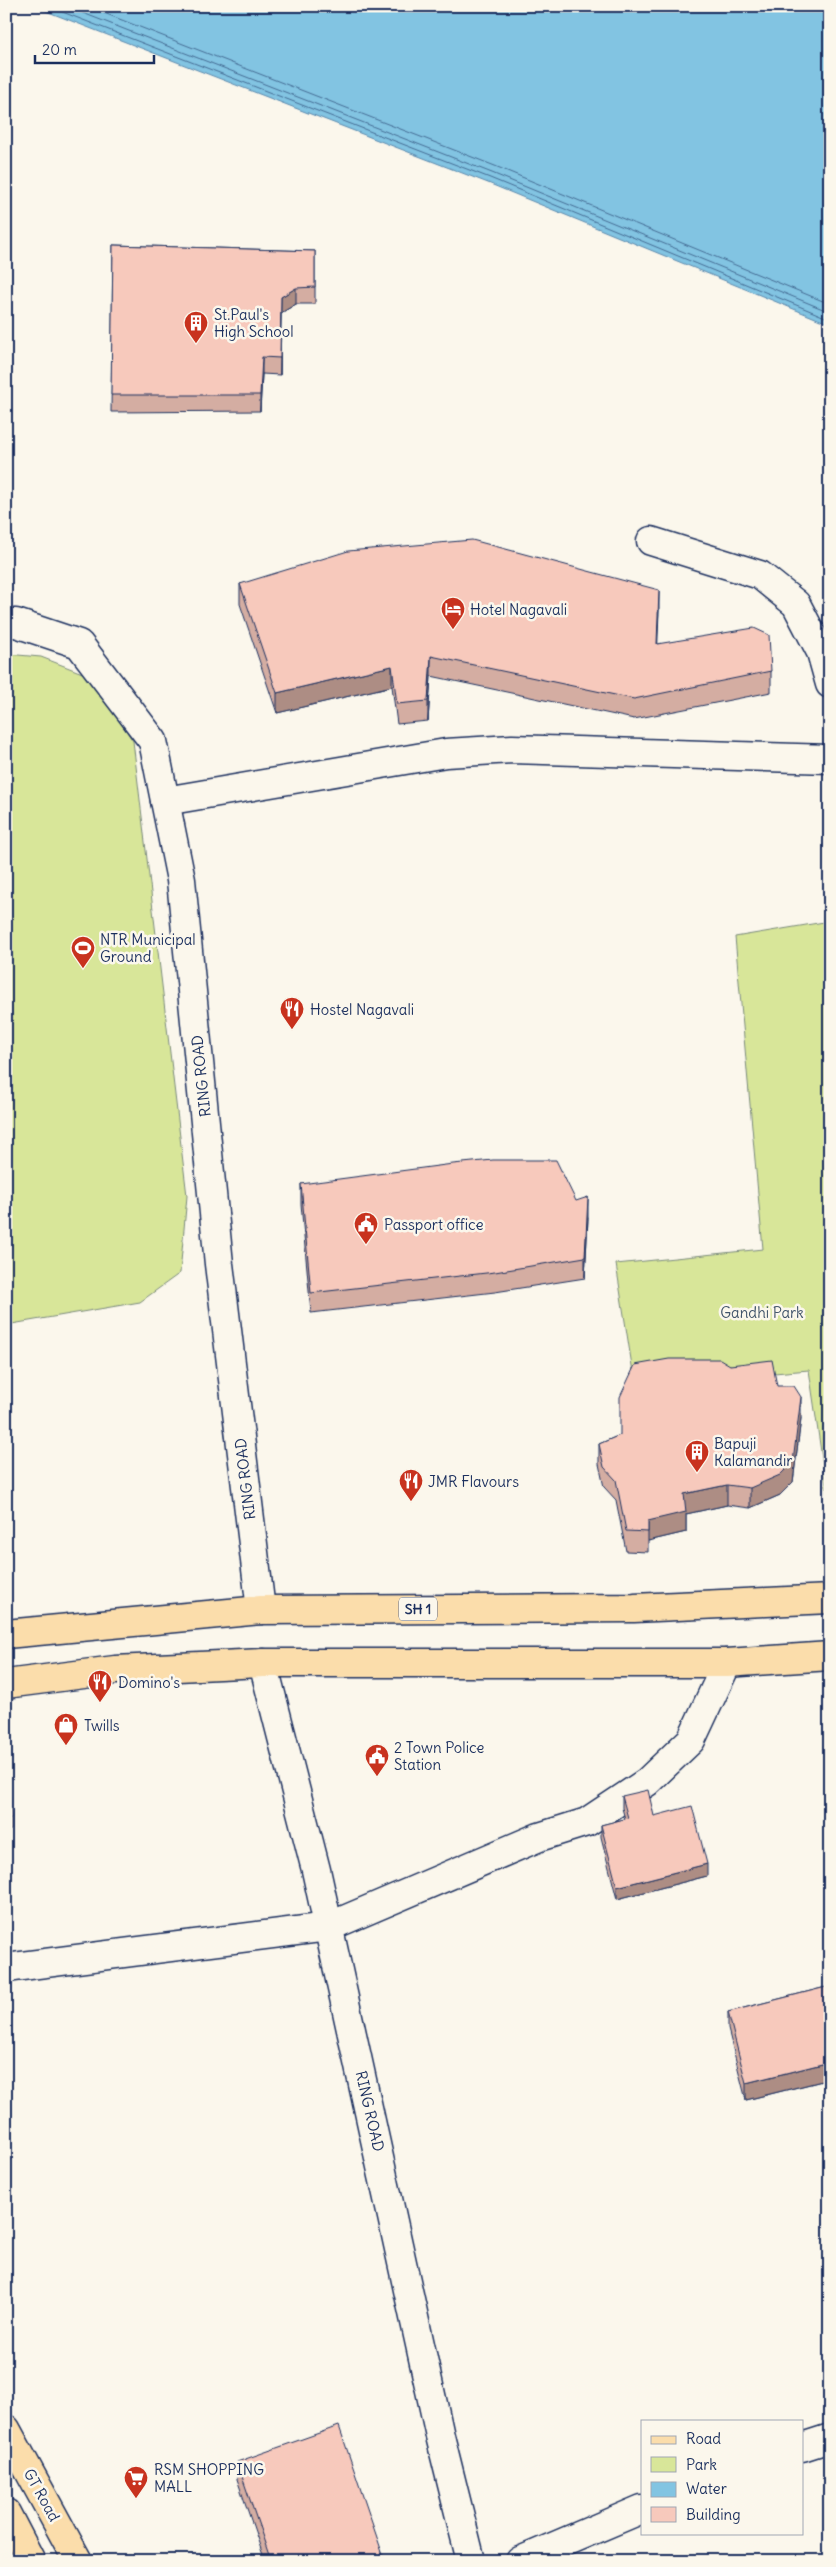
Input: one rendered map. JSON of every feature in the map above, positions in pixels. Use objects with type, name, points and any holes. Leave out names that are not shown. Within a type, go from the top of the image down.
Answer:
[{"type":"main road","name":"SH 1","points":[[6,1634],[261,1610],[634,1608],[830,1599]]},
{"type":"main road","points":[[6,1684],[115,1670],[263,1663],[728,1663],[830,1656]]},
{"type":"main road","name":"GT Road","points":[[6,2429],[78,2561]]},
{"type":"main road","points":[[6,2513],[31,2561]]},
{"type":"street","points":[[651,541],[760,575],[789,598],[796,604],[821,652],[830,684]]},
{"type":"street","name":"RING ROAD","points":[[6,623],[16,624],[79,644],[153,741],[181,880],[219,1264],[261,1610]]},
{"type":"street","points":[[165,801],[446,753],[512,749],[830,759]]},
{"type":"street","name":"RING ROAD","points":[[263,1663],[316,1870],[440,2436],[471,2561]]},
{"type":"street","points":[[6,1968],[328,1927],[539,1837],[587,1822],[647,1782],[691,1740],[728,1663]]},
{"type":"street","points":[[804,2446],[830,2438]]},
{"type":"street","points":[[520,2561],[641,2509]]},
{"type":"green space","name":"NTR Municipal Ground","points":[[6,654],[41,657],[90,676],[133,741],[187,1196],[180,1273],[140,1302],[6,1325]]},
{"type":"green space","name":"Gandhi Park","points":[[830,921],[830,1513],[809,1370],[635,1385],[616,1264],[763,1249],[735,937]]},
{"type":"water","points":[[33,6],[830,6],[830,324],[488,183]]},
{"type":"building","name":"St.Paul's High School","points":[[113,245],[315,251],[315,287],[296,288],[281,297],[280,358],[262,357],[260,395],[111,395]]},
{"type":"building","name":"Hotel Nagavali","points":[[472,540],[659,590],[657,644],[754,628],[769,635],[771,671],[634,699],[431,656],[428,701],[397,704],[392,666],[277,693],[240,584],[348,551]]},
{"type":"building","points":[[493,1160],[556,1160],[576,1201],[588,1197],[585,1257],[495,1272],[311,1293],[301,1184]]},
{"type":"building","name":"Bapuji Kalamandir","points":[[669,1359],[720,1359],[730,1365],[772,1360],[777,1386],[794,1386],[801,1397],[793,1462],[780,1475],[750,1488],[727,1485],[684,1494],[686,1512],[648,1521],[648,1532],[626,1531],[616,1480],[604,1467],[599,1444],[620,1435],[620,1397],[635,1365]]},
{"type":"building","points":[[6,1740],[11,1818],[6,1819]]},
{"type":"building","points":[[648,1790],[654,1816],[692,1806],[707,1864],[617,1887],[601,1825],[628,1818],[622,1796]]},
{"type":"building","points":[[830,1986],[830,2062],[746,2083],[728,2012]]},
{"type":"building","points":[[339,2426],[385,2561],[271,2561],[237,2462]]},
{"type":"place","name":"St.Paul's High School","points":[[196,344]]},
{"type":"place","name":"Hotel Nagavali","points":[[453,630]]},
{"type":"place","name":"NTR Municipal Ground","points":[[83,969]]},
{"type":"place","name":"Hostel Nagavali","points":[[292,1030]]},
{"type":"place","name":"Passport office","points":[[366,1245]]},
{"type":"place","name":"Bapuji Kalamandir","points":[[697,1473]]},
{"type":"place","name":"JMR Flavours","points":[[411,1502]]},
{"type":"place","name":"Domino's","points":[[100,1703]]},
{"type":"place","name":"Twills","points":[[66,1746]]},
{"type":"place","name":"2 Town Police Station","points":[[377,1777]]},
{"type":"place","name":"RSM SHOPPING MALL","points":[[136,2499]]}]
